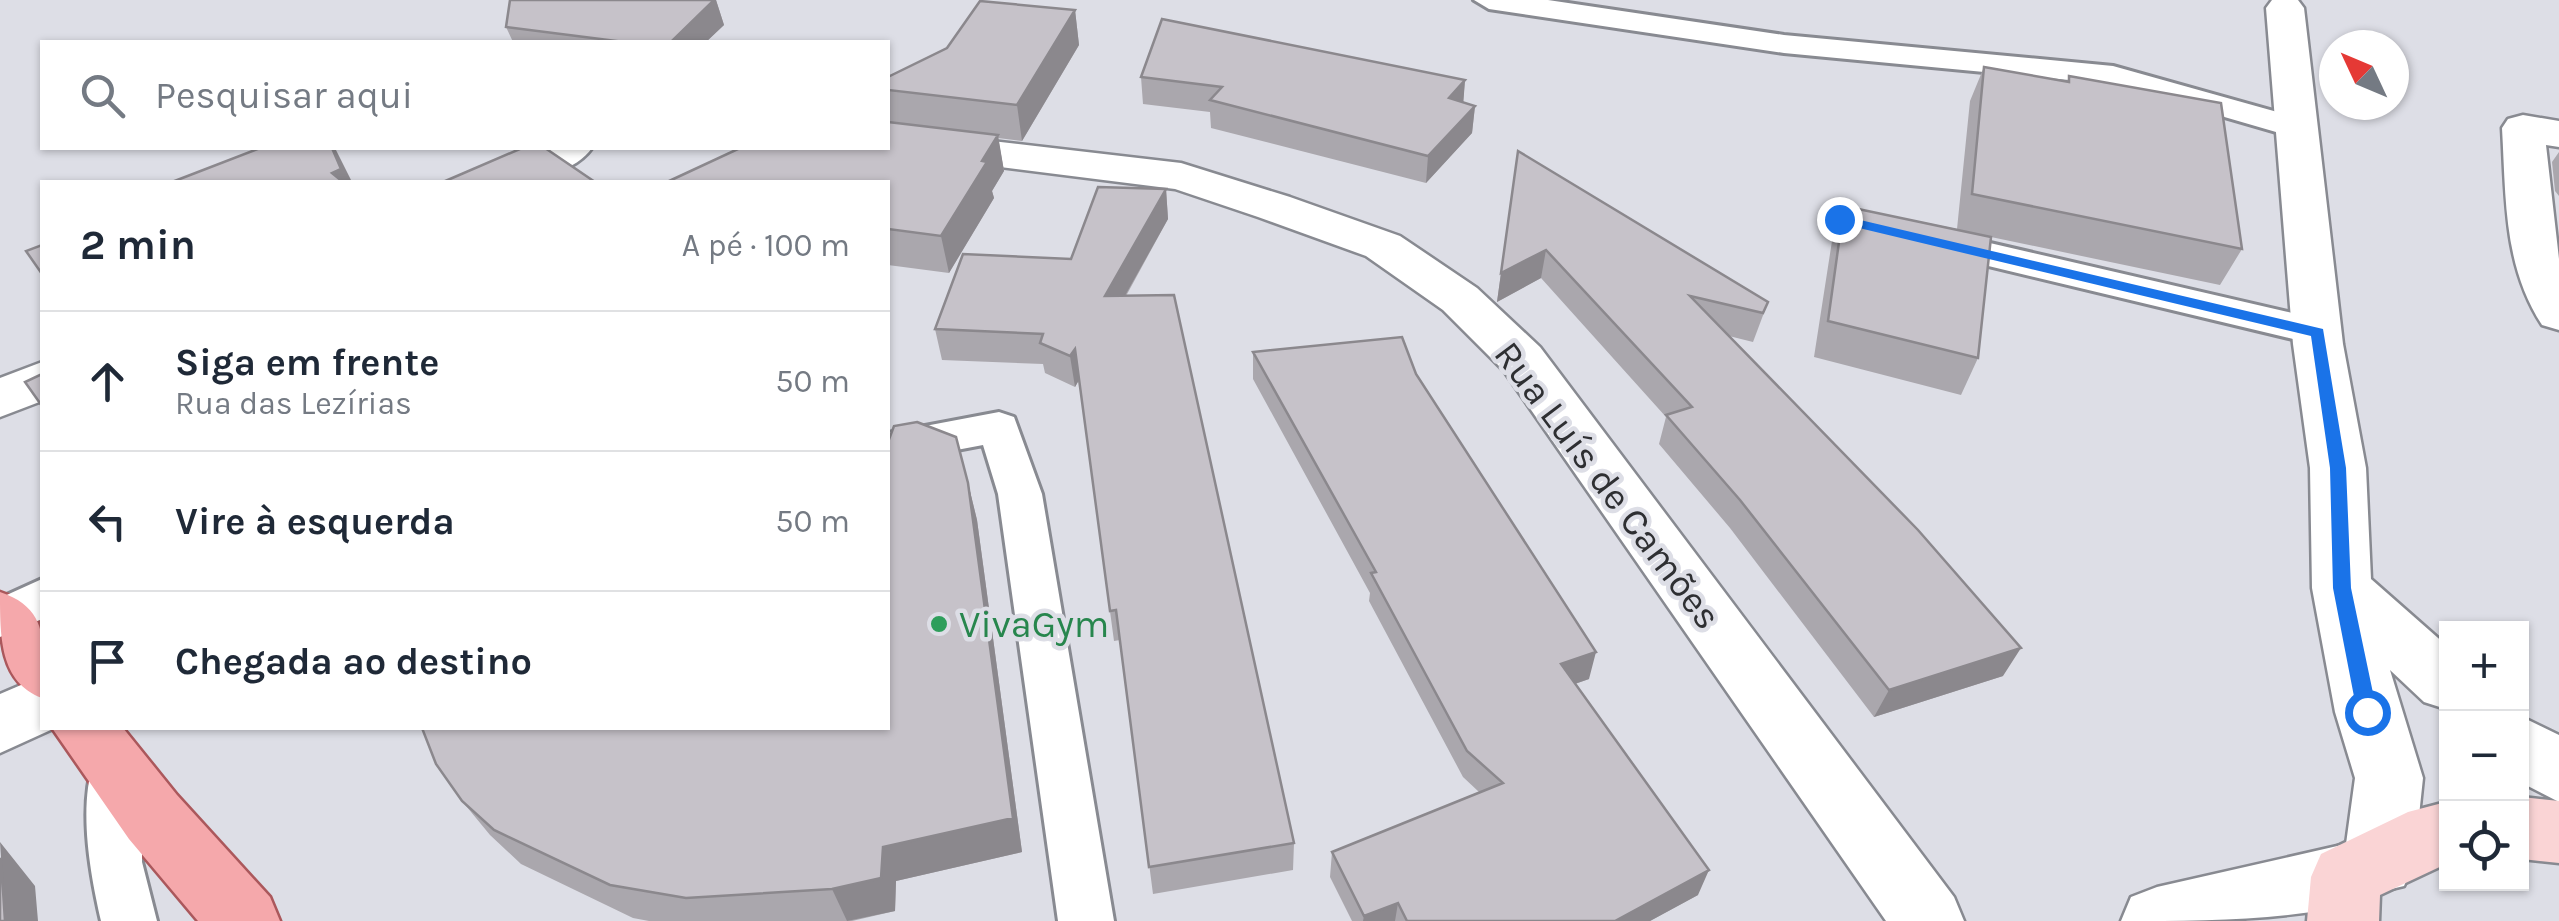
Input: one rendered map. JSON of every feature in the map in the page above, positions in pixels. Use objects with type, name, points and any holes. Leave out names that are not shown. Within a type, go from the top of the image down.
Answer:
[{"type":"main road","points":[[15,610],[40,667]]},
{"type":"main road","points":[[118,771],[208,921]]},
{"type":"main road","points":[[118,771],[244,921]]},
{"type":"main road","points":[[2529,829],[2559,832]]},
{"type":"main road","points":[[2356,887],[2439,833]]},
{"type":"street","points":[[2157,921],[2356,887],[2389,778],[2367,712],[2342,588],[2338,468],[2318,332],[2284,8]]},
{"type":"street","points":[[2559,134],[2523,128],[2559,314]]},
{"type":"street","name":"Rua Luís de Camões","points":[[890,142],[1181,176],[1383,246],[1460,299],[1522,359],[1928,921]]},
{"type":"street","points":[[495,180],[565,150]]},
{"type":"street","points":[[0,399],[40,381]]},
{"type":"street","points":[[2342,588],[2439,677]]},
{"type":"street","points":[[0,725],[40,704]]},
{"type":"street","points":[[2529,750],[2559,774]]},
{"type":"lane","points":[[1489,0],[1784,44],[2113,76],[2297,128]]},
{"type":"lane","points":[[1839,219],[2318,332]]},
{"type":"lane","points":[[890,422],[954,407],[999,427],[1020,494],[1086,921]]},
{"type":"lane","points":[[890,448],[999,427]]},
{"type":"lane","points":[[118,771],[115,862],[129,921]]},
{"type":"building","points":[[510,0],[714,0],[673,40],[608,40],[506,27]]},
{"type":"building","points":[[980,1],[1075,10],[1017,105],[890,90],[890,76],[947,48]]},
{"type":"building","points":[[1162,19],[1465,80],[1449,98],[1475,106],[1428,156],[1210,100],[1222,87],[1141,77]]},
{"type":"building","points":[[1984,67],[2069,82],[2069,76],[2221,103],[2242,249],[1972,194]]},
{"type":"building","points":[[890,122],[998,135],[982,161],[987,162],[941,236],[890,229],[890,180],[671,180],[736,150],[890,150]]},
{"type":"building","points":[[255,150],[333,150],[341,169],[332,173],[341,180],[177,180]]},
{"type":"building","points":[[517,150],[548,150],[592,180],[448,180]]},
{"type":"building","points":[[1518,151],[1768,302],[1763,313],[1690,296],[1918,530],[2021,648],[1889,690],[1740,500],[1666,415],[1692,407],[1546,250],[1501,273]]},
{"type":"building","points":[[1098,187],[1166,189],[1105,296],[1174,295],[1294,843],[1149,867],[1116,610],[1110,611],[1075,349],[1070,356],[1040,343],[1043,334],[935,329],[963,254],[1071,259]]},
{"type":"building","points":[[1844,206],[1991,237],[1978,358],[1828,321]]},
{"type":"building","points":[[40,246],[40,271],[26,251]]},
{"type":"building","points":[[1402,337],[1416,374],[1596,652],[1561,664],[1709,870],[1615,921],[1407,921],[1398,903],[1364,916],[1332,852],[1503,783],[1467,751],[1371,573],[1376,572],[1253,352]]},
{"type":"building","points":[[40,375],[40,403],[25,382]]},
{"type":"building","name":"VivaGym","points":[[917,422],[956,437],[968,483],[1013,818],[883,847],[881,878],[832,889],[686,898],[610,885],[494,830],[462,801],[436,764],[423,730],[890,730],[890,437],[894,426]]},
{"type":"building","points":[[1,860],[5,921],[0,921]]},
{"type":"place","name":"VivaGym","points":[[939,624]]},
{"type":"route","points":[[1839,219],[2318,332],[2338,468],[2342,588],[2367,712]]}]
